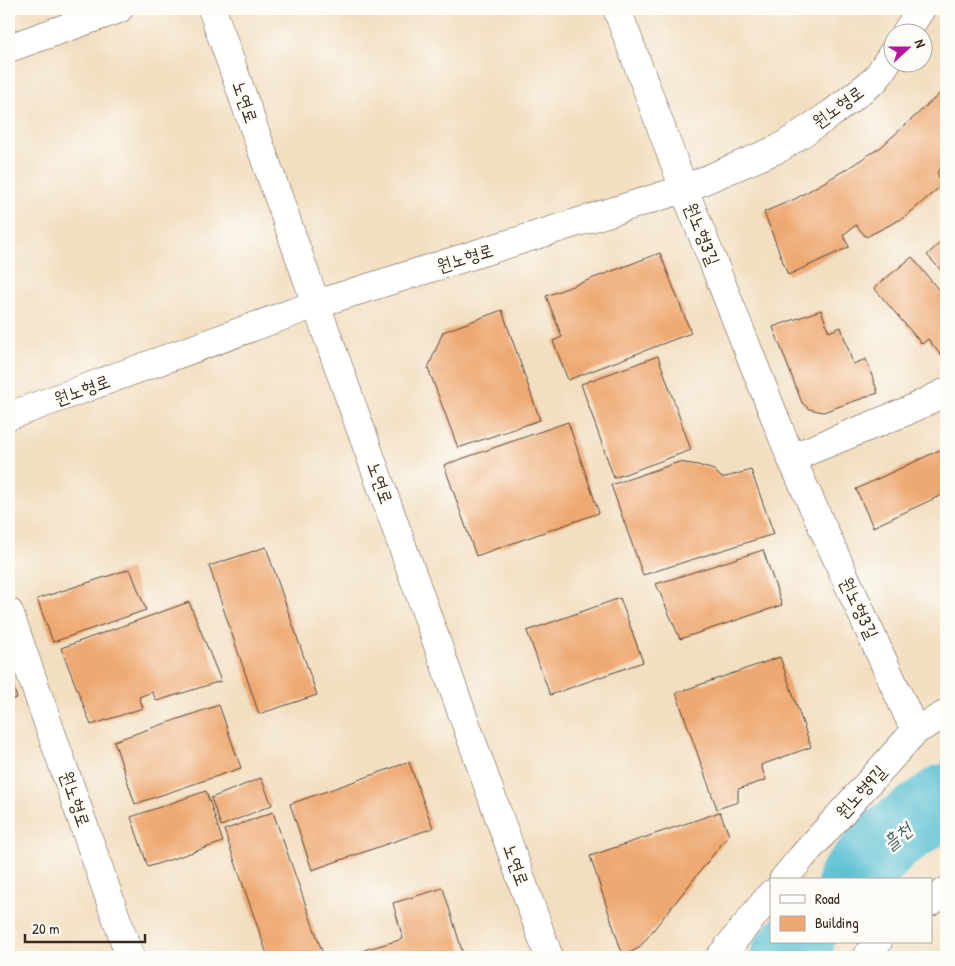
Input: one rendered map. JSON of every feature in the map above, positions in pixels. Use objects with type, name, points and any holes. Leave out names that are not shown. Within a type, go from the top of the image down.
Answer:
[{"type":"street","points":[[9,48],[120,9]]},
{"type":"street","name":"노연로","points":[[212,9],[550,957]]},
{"type":"street","name":"원노형3길","points":[[617,9],[684,189],[791,458],[916,731]]},
{"type":"street","points":[[913,22],[921,9]]},
{"type":"street","name":"원노형로","points":[[9,416],[316,304],[684,189],[780,148],[831,114],[876,80],[882,70]]},
{"type":"street","points":[[791,458],[907,411],[946,392]]},
{"type":"street","name":"원노형로","points":[[9,612],[130,957]]},
{"type":"street","name":"원노형9길","points":[[785,878],[916,731],[946,714]]},
{"type":"street","points":[[932,901],[946,890]]},
{"type":"street","points":[[720,957],[770,895]]},
{"type":"street","points":[[866,957],[876,944]]},
{"type":"building","points":[[946,88],[946,167],[944,165],[937,172],[942,185],[905,217],[866,237],[856,225],[843,235],[849,247],[788,275],[764,212],[795,199],[881,147]]},
{"type":"building","points":[[946,237],[946,276],[927,255]]},
{"type":"building","points":[[660,253],[691,333],[568,380],[553,341],[562,337],[546,296]]},
{"type":"building","points":[[912,257],[946,299],[946,356],[943,358],[928,339],[922,344],[874,288]]},
{"type":"building","points":[[502,310],[540,420],[458,448],[428,368],[443,332]]},
{"type":"building","points":[[821,310],[829,332],[841,327],[853,364],[866,359],[878,393],[823,412],[809,409],[802,403],[773,327]]},
{"type":"building","points":[[658,356],[691,450],[614,478],[581,384]]},
{"type":"building","points":[[568,422],[599,513],[476,556],[444,465]]},
{"type":"building","points":[[946,447],[946,493],[873,527],[856,489]]},
{"type":"building","points":[[679,462],[714,470],[722,478],[751,470],[774,534],[643,575],[611,485]]},
{"type":"building","points":[[266,547],[317,695],[259,714],[209,566]]},
{"type":"building","points":[[763,550],[782,605],[680,639],[656,584]]},
{"type":"building","points":[[130,569],[146,610],[53,642],[37,599]]},
{"type":"building","points":[[620,598],[643,662],[550,695],[527,631]]},
{"type":"building","points":[[189,602],[221,681],[157,701],[152,692],[139,697],[143,708],[91,725],[61,648]]},
{"type":"building","points":[[780,657],[811,747],[761,765],[766,780],[738,789],[738,802],[717,809],[676,693]]},
{"type":"building","points":[[9,673],[17,698],[9,700]]},
{"type":"building","points":[[219,705],[241,768],[135,804],[114,741]]},
{"type":"building","points":[[409,762],[433,828],[312,870],[290,804]]},
{"type":"building","points":[[261,778],[272,805],[221,826],[211,798]]},
{"type":"building","points":[[206,791],[223,842],[148,867],[131,817]]},
{"type":"building","points":[[273,812],[324,957],[268,957],[224,830]]},
{"type":"building","points":[[720,812],[729,835],[639,948],[623,956],[590,856]]},
{"type":"building","points":[[443,888],[464,957],[366,957],[364,950],[403,939],[393,903]]},
{"type":"waterway","name":"흘천","points":[[855,878],[888,840],[946,799]]},
{"type":"waterway","name":"흘천","points":[[786,957],[797,944]]}]
